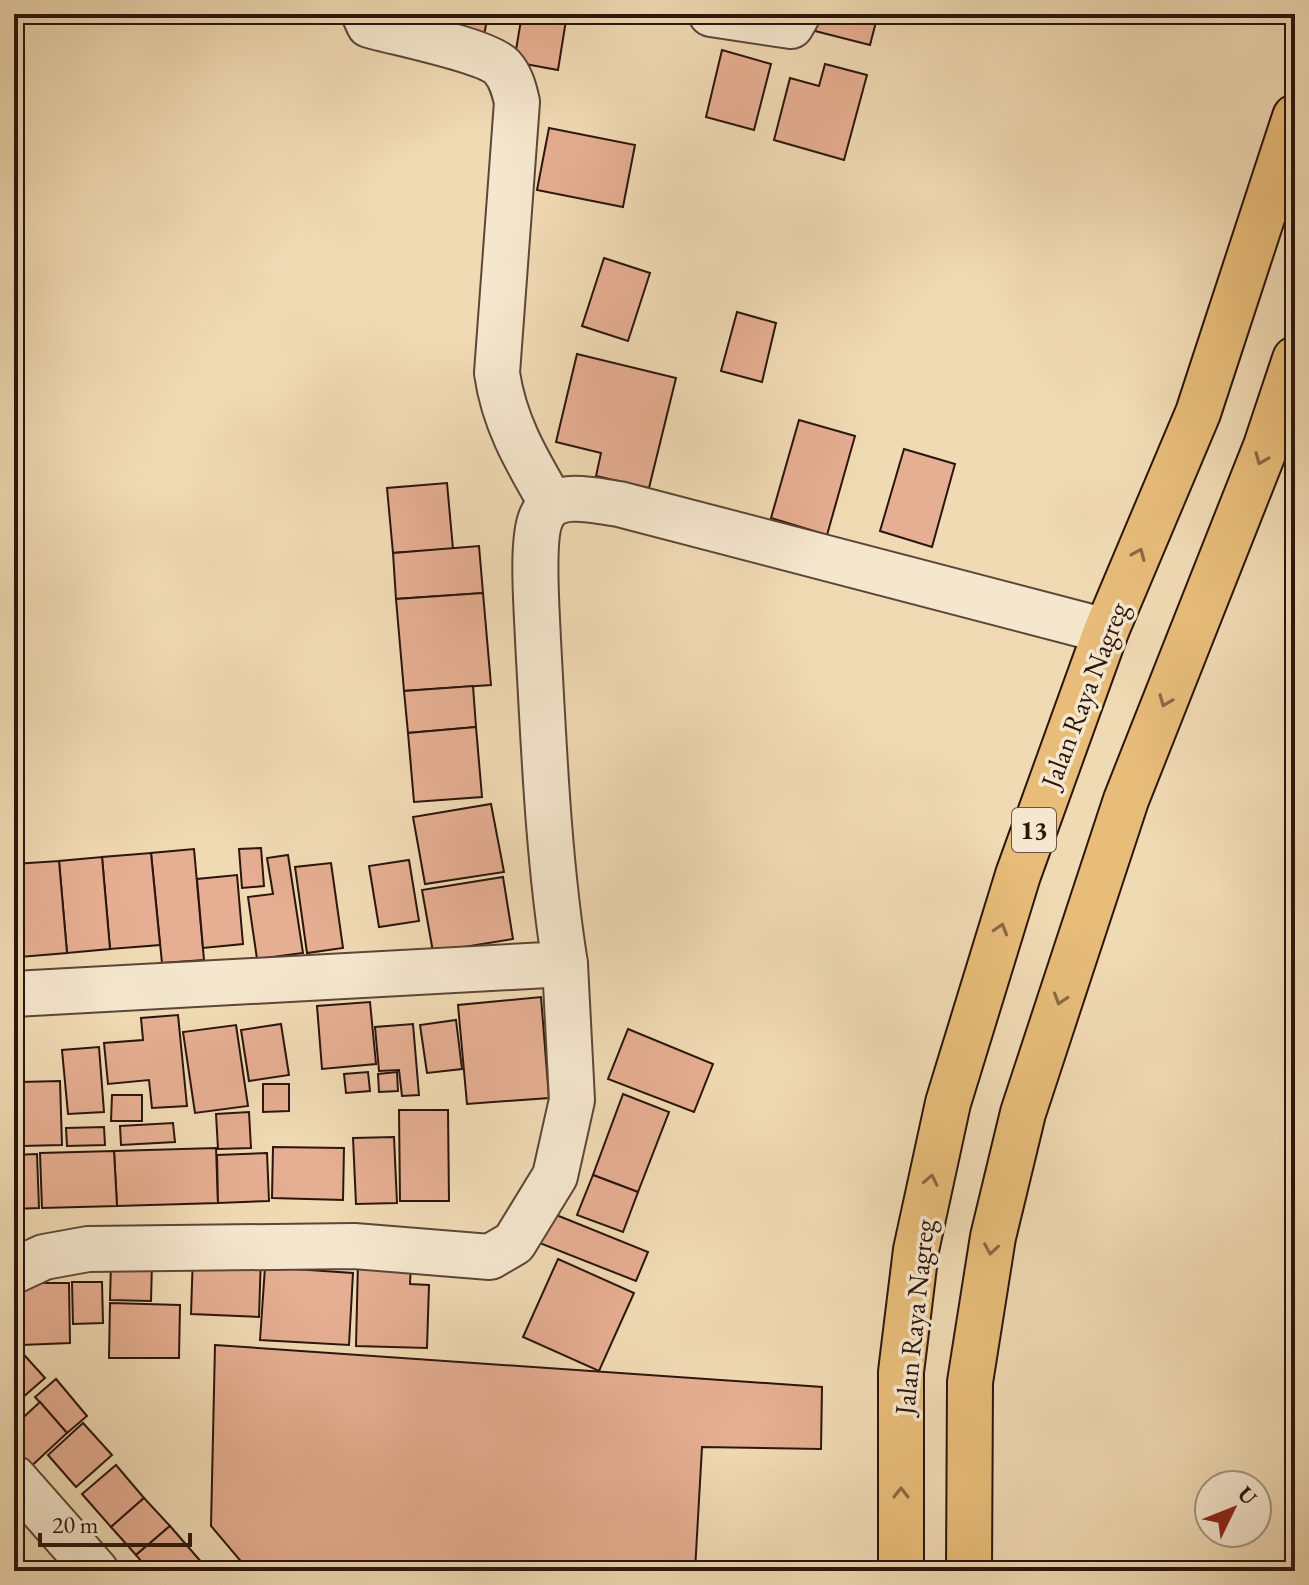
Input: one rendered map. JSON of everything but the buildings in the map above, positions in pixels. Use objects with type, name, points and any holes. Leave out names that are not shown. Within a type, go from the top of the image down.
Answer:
[{"type":"highway","name":"Jalan Raya Nagreg","points":[[901,1571],[901,1372],[916,1250],[948,1103],[1018,875],[1106,631],[1198,413],[1295,117]]},
{"type":"highway","points":[[969,1571],[970,1382],[993,1237],[1023,1113],[1126,800],[1266,446],[1295,359]]},
{"type":"street","points":[[364,14],[369,25],[462,50],[500,65],[512,82],[517,102],[497,373],[502,407],[516,442],[552,504]]},
{"type":"street","points":[[711,14],[791,26],[798,14]]},
{"type":"street","points":[[14,1271],[44,1257],[88,1249],[354,1246],[490,1257],[503,1253],[514,1243],[555,1176],[572,1100],[565,964],[555,899],[535,575],[541,518],[552,504],[571,498],[619,504],[1106,631]]},
{"type":"street","points":[[14,994],[543,968],[565,964]]},
{"type":"street","points":[[14,1478],[96,1571]]}]
